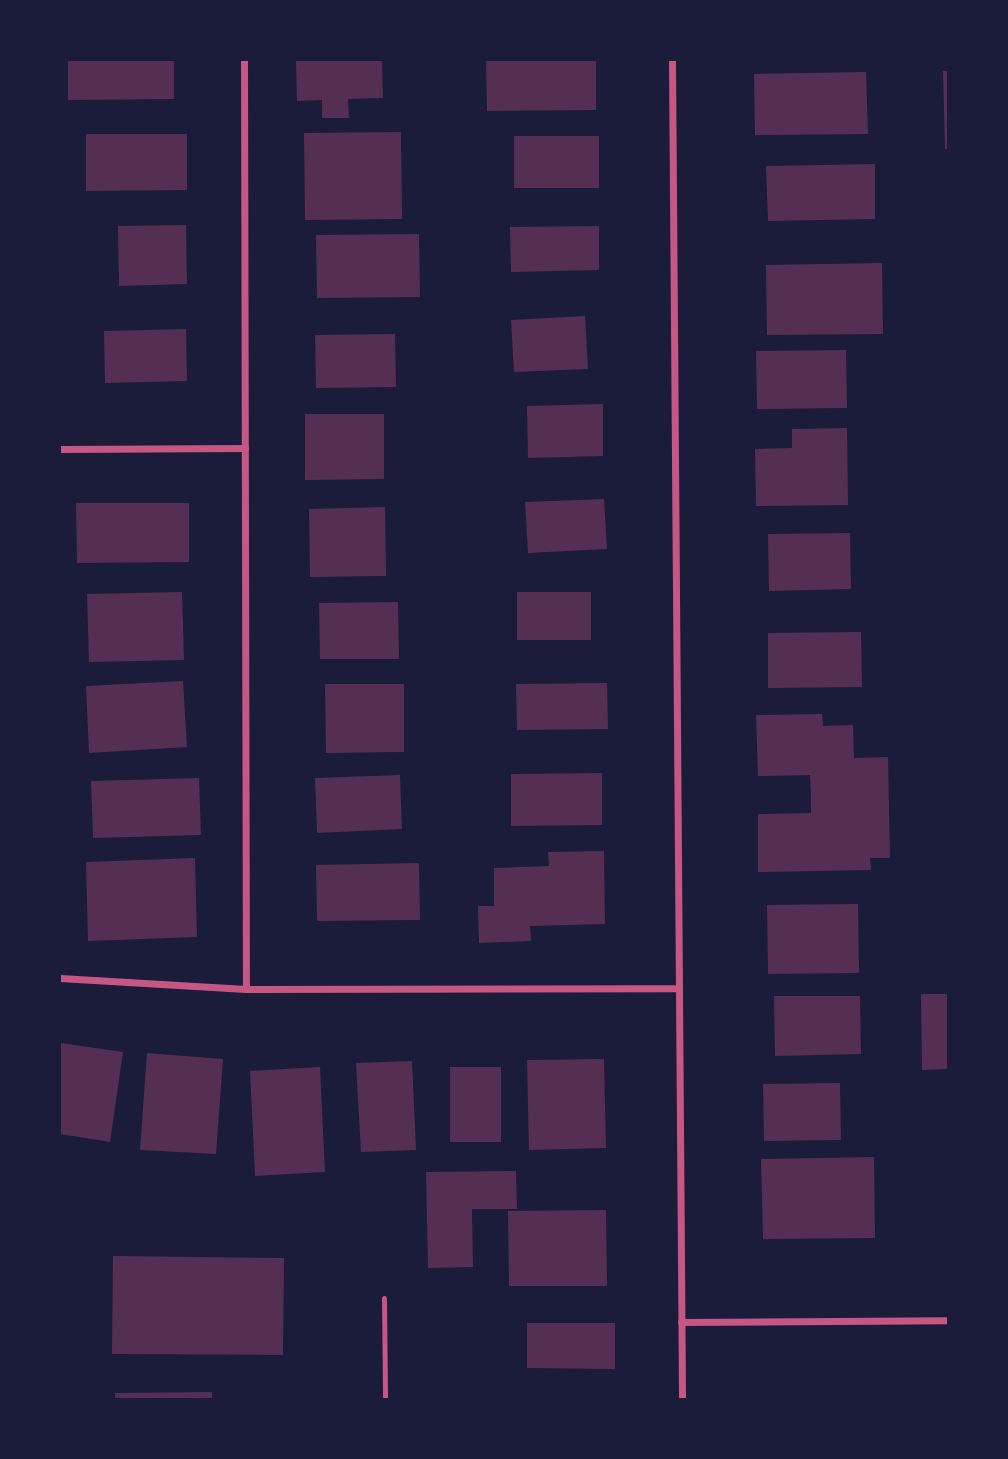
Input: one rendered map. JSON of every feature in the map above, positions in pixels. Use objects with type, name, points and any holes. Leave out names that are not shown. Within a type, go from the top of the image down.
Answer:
[{"type":"street","points":[[244,60],[246,989]]},
{"type":"street","points":[[672,60],[682,1399]]},
{"type":"street","points":[[60,449],[244,448]]},
{"type":"street","points":[[60,978],[246,989],[679,988]]},
{"type":"street","points":[[681,1322],[948,1320]]},
{"type":"lane","points":[[384,1298],[385,1399]]},
{"type":"building","points":[[68,60],[174,60],[174,99],[68,100]]},
{"type":"building","points":[[296,60],[382,60],[383,98],[348,99],[349,118],[322,118],[322,100],[297,101]]},
{"type":"building","points":[[486,60],[596,60],[596,110],[487,111]]},
{"type":"building","points":[[943,71],[948,71],[948,149],[945,149]]},
{"type":"building","points":[[866,72],[868,134],[755,135],[754,74]]},
{"type":"building","points":[[401,132],[402,219],[305,220],[304,133]]},
{"type":"building","points":[[86,134],[187,134],[187,190],[86,191]]},
{"type":"building","points":[[514,136],[599,136],[599,188],[514,188]]},
{"type":"building","points":[[875,164],[875,219],[768,221],[766,166]]},
{"type":"building","points":[[186,225],[187,284],[119,286],[118,226]]},
{"type":"building","points":[[599,226],[599,270],[511,272],[510,227]]},
{"type":"building","points":[[419,234],[420,297],[317,298],[316,235]]},
{"type":"building","points":[[882,263],[883,334],[767,335],[766,265]]},
{"type":"building","points":[[585,316],[588,369],[514,372],[511,320]]},
{"type":"building","points":[[186,329],[187,381],[105,383],[104,331]]},
{"type":"building","points":[[395,334],[396,387],[316,388],[315,335]]},
{"type":"building","points":[[846,350],[847,408],[757,409],[756,351]]},
{"type":"building","points":[[603,404],[603,456],[528,458],[527,406]]},
{"type":"building","points":[[305,414],[384,414],[384,479],[305,480]]},
{"type":"building","points":[[847,428],[848,505],[756,506],[755,449],[792,448],[792,429]]},
{"type":"building","points":[[604,499],[607,549],[528,553],[525,502]]},
{"type":"building","points":[[76,503],[189,503],[189,562],[77,563]]},
{"type":"building","points":[[385,507],[386,576],[310,577],[309,509]]},
{"type":"building","points":[[850,533],[851,589],[769,591],[768,534]]},
{"type":"building","points":[[182,592],[184,660],[89,662],[87,594]]},
{"type":"building","points":[[517,592],[591,592],[591,640],[517,640]]},
{"type":"building","points":[[398,602],[399,659],[320,659],[319,603]]},
{"type":"building","points":[[861,632],[862,687],[768,688],[768,633]]},
{"type":"building","points":[[183,681],[187,747],[89,753],[86,686]]},
{"type":"building","points":[[607,683],[608,729],[517,730],[516,684]]},
{"type":"building","points":[[325,684],[404,684],[404,752],[326,753]]},
{"type":"building","points":[[822,714],[823,726],[853,725],[854,758],[888,757],[890,858],[870,858],[871,870],[758,872],[758,814],[811,813],[811,794],[810,775],[758,776],[756,715]]},
{"type":"building","points":[[602,773],[602,825],[511,826],[511,774]]},
{"type":"building","points":[[400,775],[402,829],[317,833],[315,778]]},
{"type":"building","points":[[199,778],[201,835],[93,838],[91,781]]},
{"type":"building","points":[[604,851],[605,924],[530,926],[531,941],[479,943],[478,906],[494,906],[494,868],[549,866],[548,852]]},
{"type":"building","points":[[195,858],[197,937],[88,941],[86,862]]},
{"type":"building","points":[[419,863],[420,920],[317,921],[316,865]]},
{"type":"building","points":[[858,904],[859,973],[768,974],[767,905]]},
{"type":"building","points":[[921,994],[948,994],[948,1069],[922,1070]]},
{"type":"building","points":[[774,996],[860,996],[861,1054],[775,1056]]},
{"type":"building","points":[[61,1043],[123,1052],[110,1142],[60,1134]]},
{"type":"building","points":[[147,1053],[223,1059],[216,1154],[140,1150]]},
{"type":"building","points":[[604,1059],[606,1148],[529,1150],[527,1060]]},
{"type":"building","points":[[412,1061],[416,1150],[361,1152],[356,1063]]},
{"type":"building","points":[[320,1067],[325,1172],[255,1176],[250,1071]]},
{"type":"building","points":[[450,1067],[501,1067],[501,1142],[450,1142]]},
{"type":"building","points":[[840,1083],[841,1140],[764,1141],[763,1084]]},
{"type":"building","points":[[874,1157],[875,1238],[763,1239],[761,1159]]},
{"type":"building","points":[[516,1171],[517,1209],[472,1209],[473,1267],[428,1268],[426,1172]]},
{"type":"building","points":[[606,1210],[607,1286],[509,1286],[508,1211]]},
{"type":"building","points":[[113,1256],[284,1258],[283,1355],[112,1354]]},
{"type":"building","points":[[527,1323],[615,1323],[615,1369],[527,1368]]},
{"type":"building","points":[[212,1392],[212,1400],[115,1400],[115,1393]]}]
